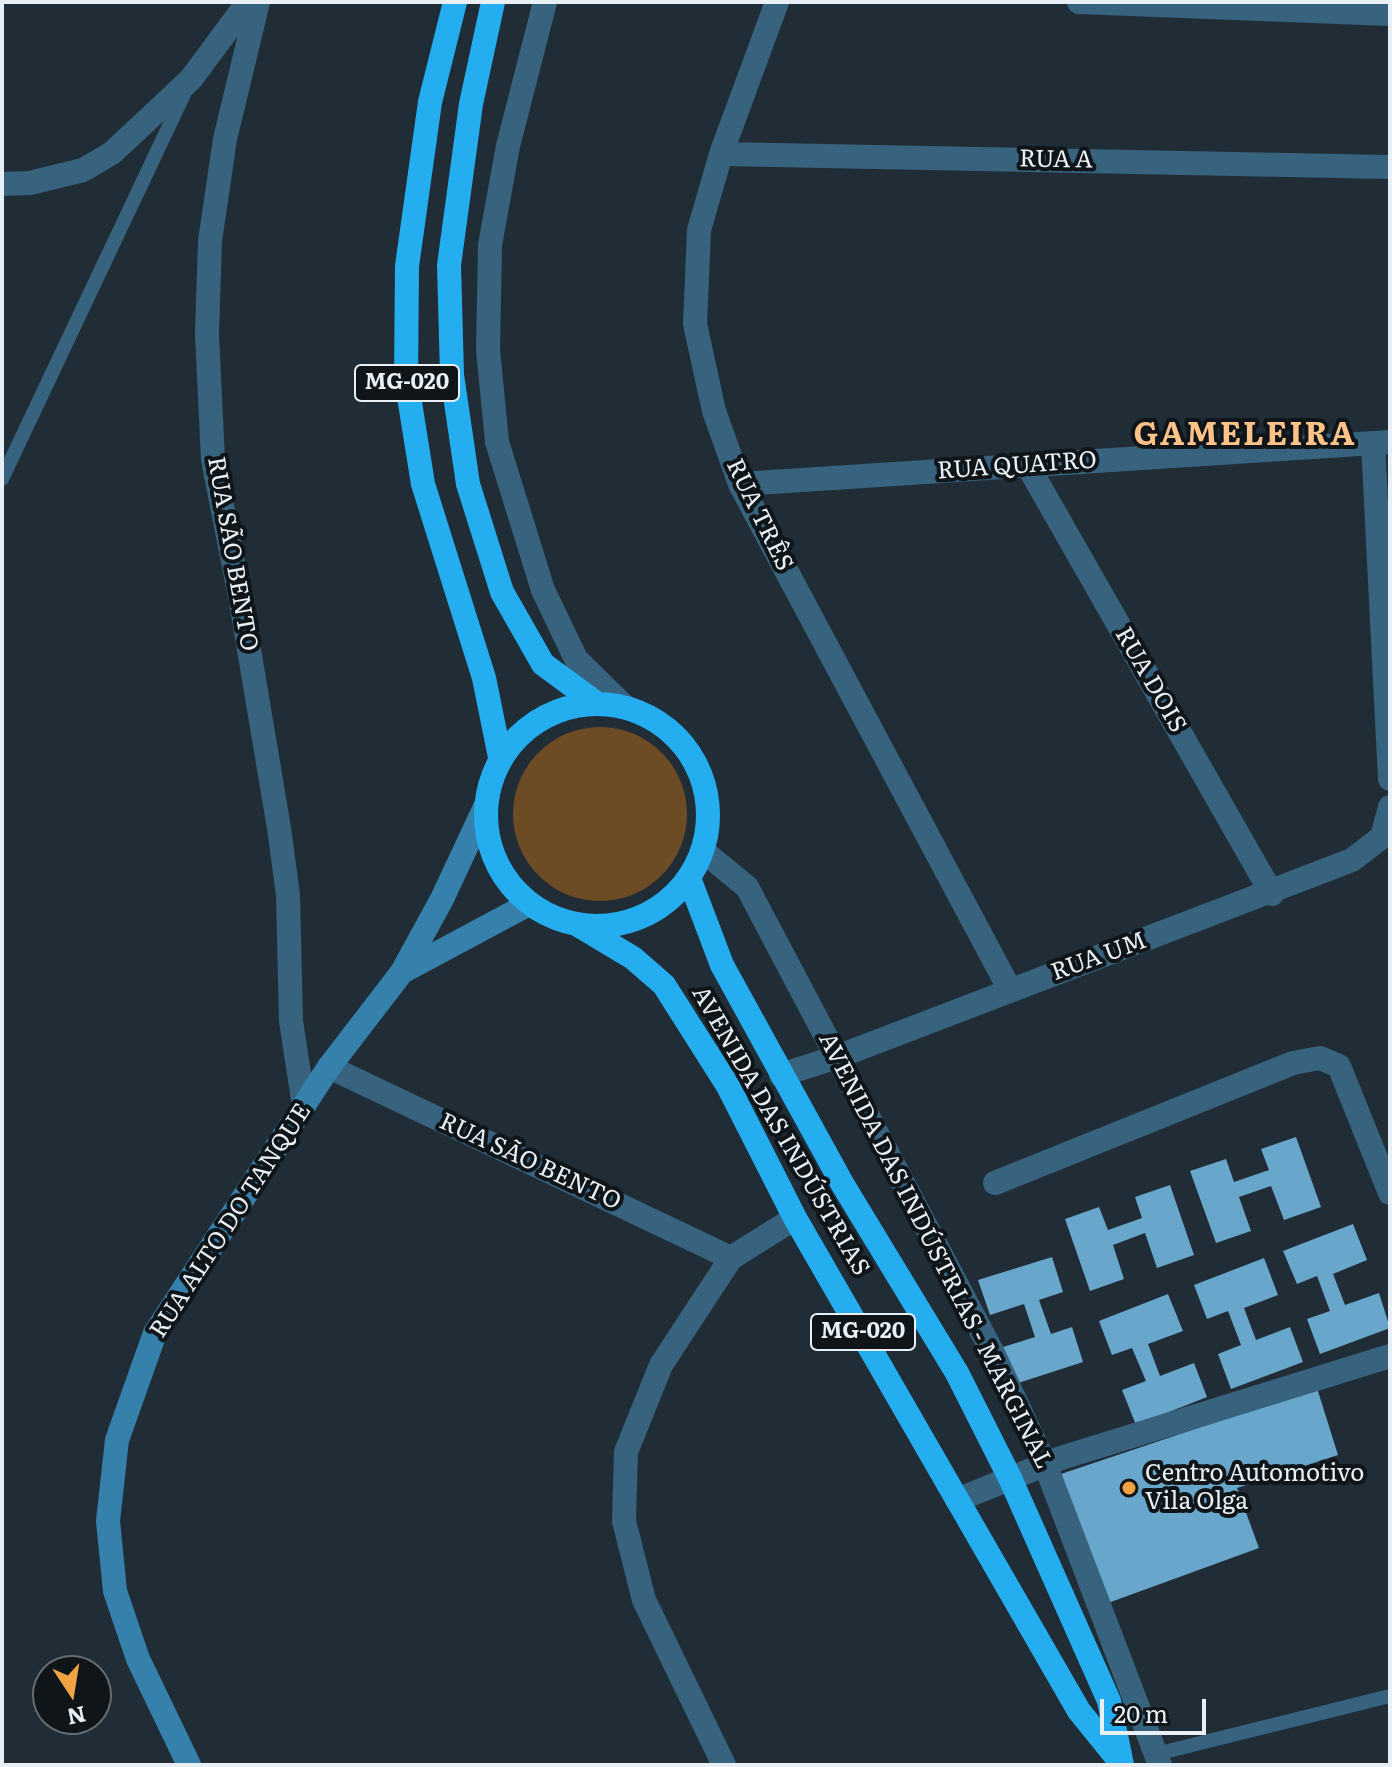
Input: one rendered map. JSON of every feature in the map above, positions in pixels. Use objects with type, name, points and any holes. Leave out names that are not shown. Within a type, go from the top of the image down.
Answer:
[{"type":"highway","name":"MG-020","points":[[455,2],[430,102],[407,266],[406,378],[423,484],[484,678],[500,757]]},
{"type":"highway","name":"MG-020","points":[[493,2],[471,104],[449,265],[452,375],[468,484],[502,592],[543,664],[596,703]]},
{"type":"highway","name":"MG-020","points":[[596,703],[624,706],[666,726],[696,761],[709,805],[703,851],[689,878],[659,908],[620,924],[578,925],[529,904],[494,861],[485,807],[500,757],[525,729],[558,710],[596,703]]},
{"type":"highway","name":"AVENIDA DAS INDÚSTRIAS","points":[[689,878],[722,965],[781,1075],[957,1373],[1010,1478],[1069,1604],[1109,1701],[1122,1765]]},
{"type":"highway","name":"AVENIDA DAS INDÚSTRIAS","points":[[578,925],[633,958],[664,985],[728,1086],[795,1218],[903,1399],[957,1500],[1079,1711],[1122,1765]]},
{"type":"main road","name":"RUA ALTO DO TANQUE","points":[[189,1765],[138,1659],[115,1591],[108,1521],[117,1440],[155,1333],[329,1067],[402,972],[442,899],[485,807]]},
{"type":"main road","name":"RUA ALTO DO TANQUE","points":[[402,972],[529,904]]},
{"type":"street","points":[[2,184],[30,183],[83,170],[112,153],[191,79],[248,2]]},
{"type":"street","name":"RUA SÃO BENTO","points":[[258,2],[225,139],[212,226],[208,350],[213,460],[241,602],[288,895],[291,1021],[304,1106]]},
{"type":"street","points":[[545,2],[508,146],[490,245],[488,350],[497,442],[543,590],[576,659],[624,706]]},
{"type":"street","name":"RUA TRÊS","points":[[777,2],[721,154],[699,230],[695,324],[714,411],[740,484],[1010,990]]},
{"type":"street","points":[[1079,2],[1390,14]]},
{"type":"street","name":"RUA A","points":[[721,154],[1390,167]]},
{"type":"street","points":[[1381,442],[1390,779]]},
{"type":"street","name":"RUA QUATRO","points":[[740,484],[1381,442]]},
{"type":"street","name":"RUA DOIS","points":[[1028,466],[1272,894]]},
{"type":"street","name":"RUA UM","points":[[781,1075],[837,1057],[1272,894],[1352,860],[1382,837],[1390,807]]},
{"type":"street","name":"AVENIDA DAS INDÚSTRIAS - MARGINAL","points":[[703,851],[747,887],[994,1355],[1045,1464],[1158,1760]]},
{"type":"street","points":[[995,1183],[1293,1063],[1320,1058],[1339,1066],[1390,1193]]},
{"type":"street","name":"RUA SÃO BENTO","points":[[329,1067],[731,1258]]},
{"type":"street","points":[[724,1765],[644,1600],[624,1521],[626,1452],[661,1365],[731,1258],[795,1218]]},
{"type":"street","points":[[957,1500],[1045,1464],[1390,1356]]},
{"type":"street","points":[[1109,1701],[1133,1694]]},
{"type":"street","points":[[1122,1765],[1158,1760]]},
{"type":"lane","points":[[2,479],[191,79]]},
{"type":"lane","points":[[1158,1760],[1390,1696]]},
{"type":"shaded area","points":[[600,727],[633,734],[661,753],[680,781],[687,814],[680,847],[661,875],[633,894],[600,901],[567,894],[539,875],[520,847],[513,814],[520,781],[539,753],[567,734]]},
{"type":"building","points":[[1296,1137],[1321,1207],[1284,1220],[1271,1186],[1239,1197],[1251,1231],[1216,1243],[1190,1171],[1226,1159],[1234,1182],[1269,1170],[1261,1149]]},
{"type":"building","points":[[1170,1185],[1194,1255],[1157,1268],[1145,1233],[1113,1245],[1124,1279],[1090,1291],[1065,1219],[1099,1207],[1108,1230],[1142,1218],[1135,1197]]},
{"type":"building","points":[[1353,1224],[1367,1260],[1333,1274],[1345,1305],[1379,1293],[1390,1328],[1320,1354],[1307,1319],[1330,1311],[1317,1276],[1297,1284],[1283,1251]]},
{"type":"building","points":[[1052,1257],[1063,1292],[1039,1300],[1051,1334],[1072,1327],[1083,1362],[1012,1385],[1000,1348],[1035,1337],[1024,1304],[990,1315],[978,1280]]},
{"type":"building","points":[[1264,1258],[1278,1295],[1244,1308],[1256,1340],[1290,1327],[1303,1362],[1231,1389],[1218,1354],[1241,1345],[1228,1311],[1207,1319],[1194,1285]]},
{"type":"building","points":[[1168,1294],[1183,1331],[1148,1344],[1160,1376],[1194,1363],[1207,1397],[1136,1425],[1122,1390],[1146,1381],[1132,1348],[1112,1355],[1099,1321]]},
{"type":"building","points":[[1317,1388],[1338,1455],[1237,1488],[1259,1548],[1108,1603],[1061,1474]]},
{"type":"place","name":"Centro Automotivo Vila Olga","points":[[1129,1488]]},
{"type":"district","name":"GAMELEIRA","points":[[1245,436]]}]
